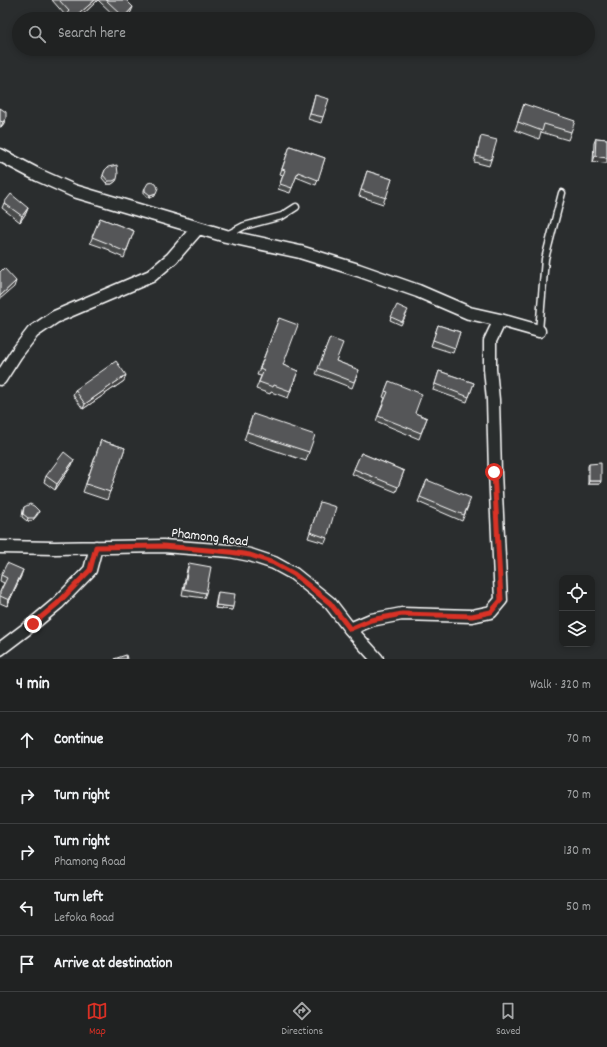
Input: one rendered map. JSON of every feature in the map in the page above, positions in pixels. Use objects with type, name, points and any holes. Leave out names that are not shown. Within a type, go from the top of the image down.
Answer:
[{"type":"street","points":[[0,155],[38,175],[74,191],[226,236],[300,252],[418,291],[469,313],[500,320],[539,332]]},
{"type":"street","points":[[0,379],[16,354],[33,332],[54,317],[151,276],[172,258],[198,228]]},
{"type":"street","points":[[350,629],[371,620],[402,614],[472,616],[491,612],[501,600],[496,518],[493,400],[490,370],[490,341],[500,320]]},
{"type":"street","name":"Phamong Road","points":[[0,547],[163,546],[250,555],[274,563],[294,574],[330,603],[350,629],[377,659]]},
{"type":"street","points":[[0,648],[33,624],[58,603],[90,570],[96,547]]},
{"type":"lane","points":[[539,332],[545,259],[562,193]]},
{"type":"lane","points":[[226,236],[244,226],[282,216],[296,207]]},
{"type":"building","points":[[59,0],[95,0],[81,12],[68,12],[69,11]]},
{"type":"building","points":[[106,0],[126,0],[133,7],[128,12],[119,12]]},
{"type":"building","points":[[315,95],[329,99],[323,117],[310,114]]},
{"type":"building","points":[[524,104],[575,121],[571,132],[544,124],[542,131],[518,122]]},
{"type":"building","points":[[0,108],[6,112],[6,118],[3,122],[0,121]]},
{"type":"building","points":[[481,136],[497,140],[491,160],[476,156]]},
{"type":"building","points":[[596,138],[607,139],[607,158],[595,156]]},
{"type":"building","points":[[290,146],[325,158],[318,180],[298,172],[292,188],[280,184],[285,170],[282,169]]},
{"type":"building","points":[[117,165],[117,179],[108,181],[103,175],[105,170],[108,167]]},
{"type":"building","points":[[367,171],[392,179],[386,198],[361,190]]},
{"type":"building","points":[[152,182],[156,184],[158,188],[156,193],[150,195],[145,191],[145,188],[148,183]]},
{"type":"building","points":[[11,194],[28,208],[22,216],[4,203]]},
{"type":"building","points":[[100,218],[134,231],[126,252],[92,237]]},
{"type":"building","points":[[4,268],[16,281],[0,296],[0,272]]},
{"type":"building","points":[[397,305],[408,310],[402,322],[391,317]]},
{"type":"building","points":[[279,318],[298,325],[283,365],[298,371],[290,391],[274,385],[273,387],[259,382],[264,370],[260,368]]},
{"type":"building","points":[[438,325],[460,332],[455,348],[433,340]]},
{"type":"building","points":[[330,338],[343,343],[336,361],[359,370],[354,382],[318,368]]},
{"type":"building","points":[[116,361],[126,375],[85,404],[75,390]]},
{"type":"building","points":[[439,371],[474,383],[469,397],[435,384]]},
{"type":"building","points":[[389,381],[422,394],[415,413],[427,418],[421,433],[378,416],[388,392],[385,391]]},
{"type":"building","points":[[253,414],[315,435],[309,452],[247,432]]},
{"type":"building","points":[[101,440],[125,448],[110,492],[86,484]]},
{"type":"building","points":[[64,452],[74,460],[57,484],[46,476]]},
{"type":"building","points":[[361,453],[404,471],[398,487],[354,469]]},
{"type":"building","points":[[601,463],[601,481],[589,481],[589,464]]},
{"type":"building","points":[[427,480],[471,498],[464,515],[420,497]]},
{"type":"building","points":[[320,502],[336,507],[327,538],[310,532]]},
{"type":"building","points":[[30,504],[39,511],[34,518],[28,518],[23,514],[24,507]]},
{"type":"building","points":[[7,563],[23,570],[9,600],[0,596],[0,592],[7,578],[1,575]]},
{"type":"building","points":[[189,563],[211,567],[206,593],[184,589]]},
{"type":"building","points":[[218,592],[235,594],[233,607],[216,605]]},
{"type":"building","points":[[126,655],[127,659],[114,659]]},
{"type":"route","points":[[33,624],[58,603],[90,570],[96,547],[163,546],[250,555],[274,563],[294,574],[330,603],[350,629],[371,620],[402,614],[472,616],[491,612],[501,600],[494,472]]}]
